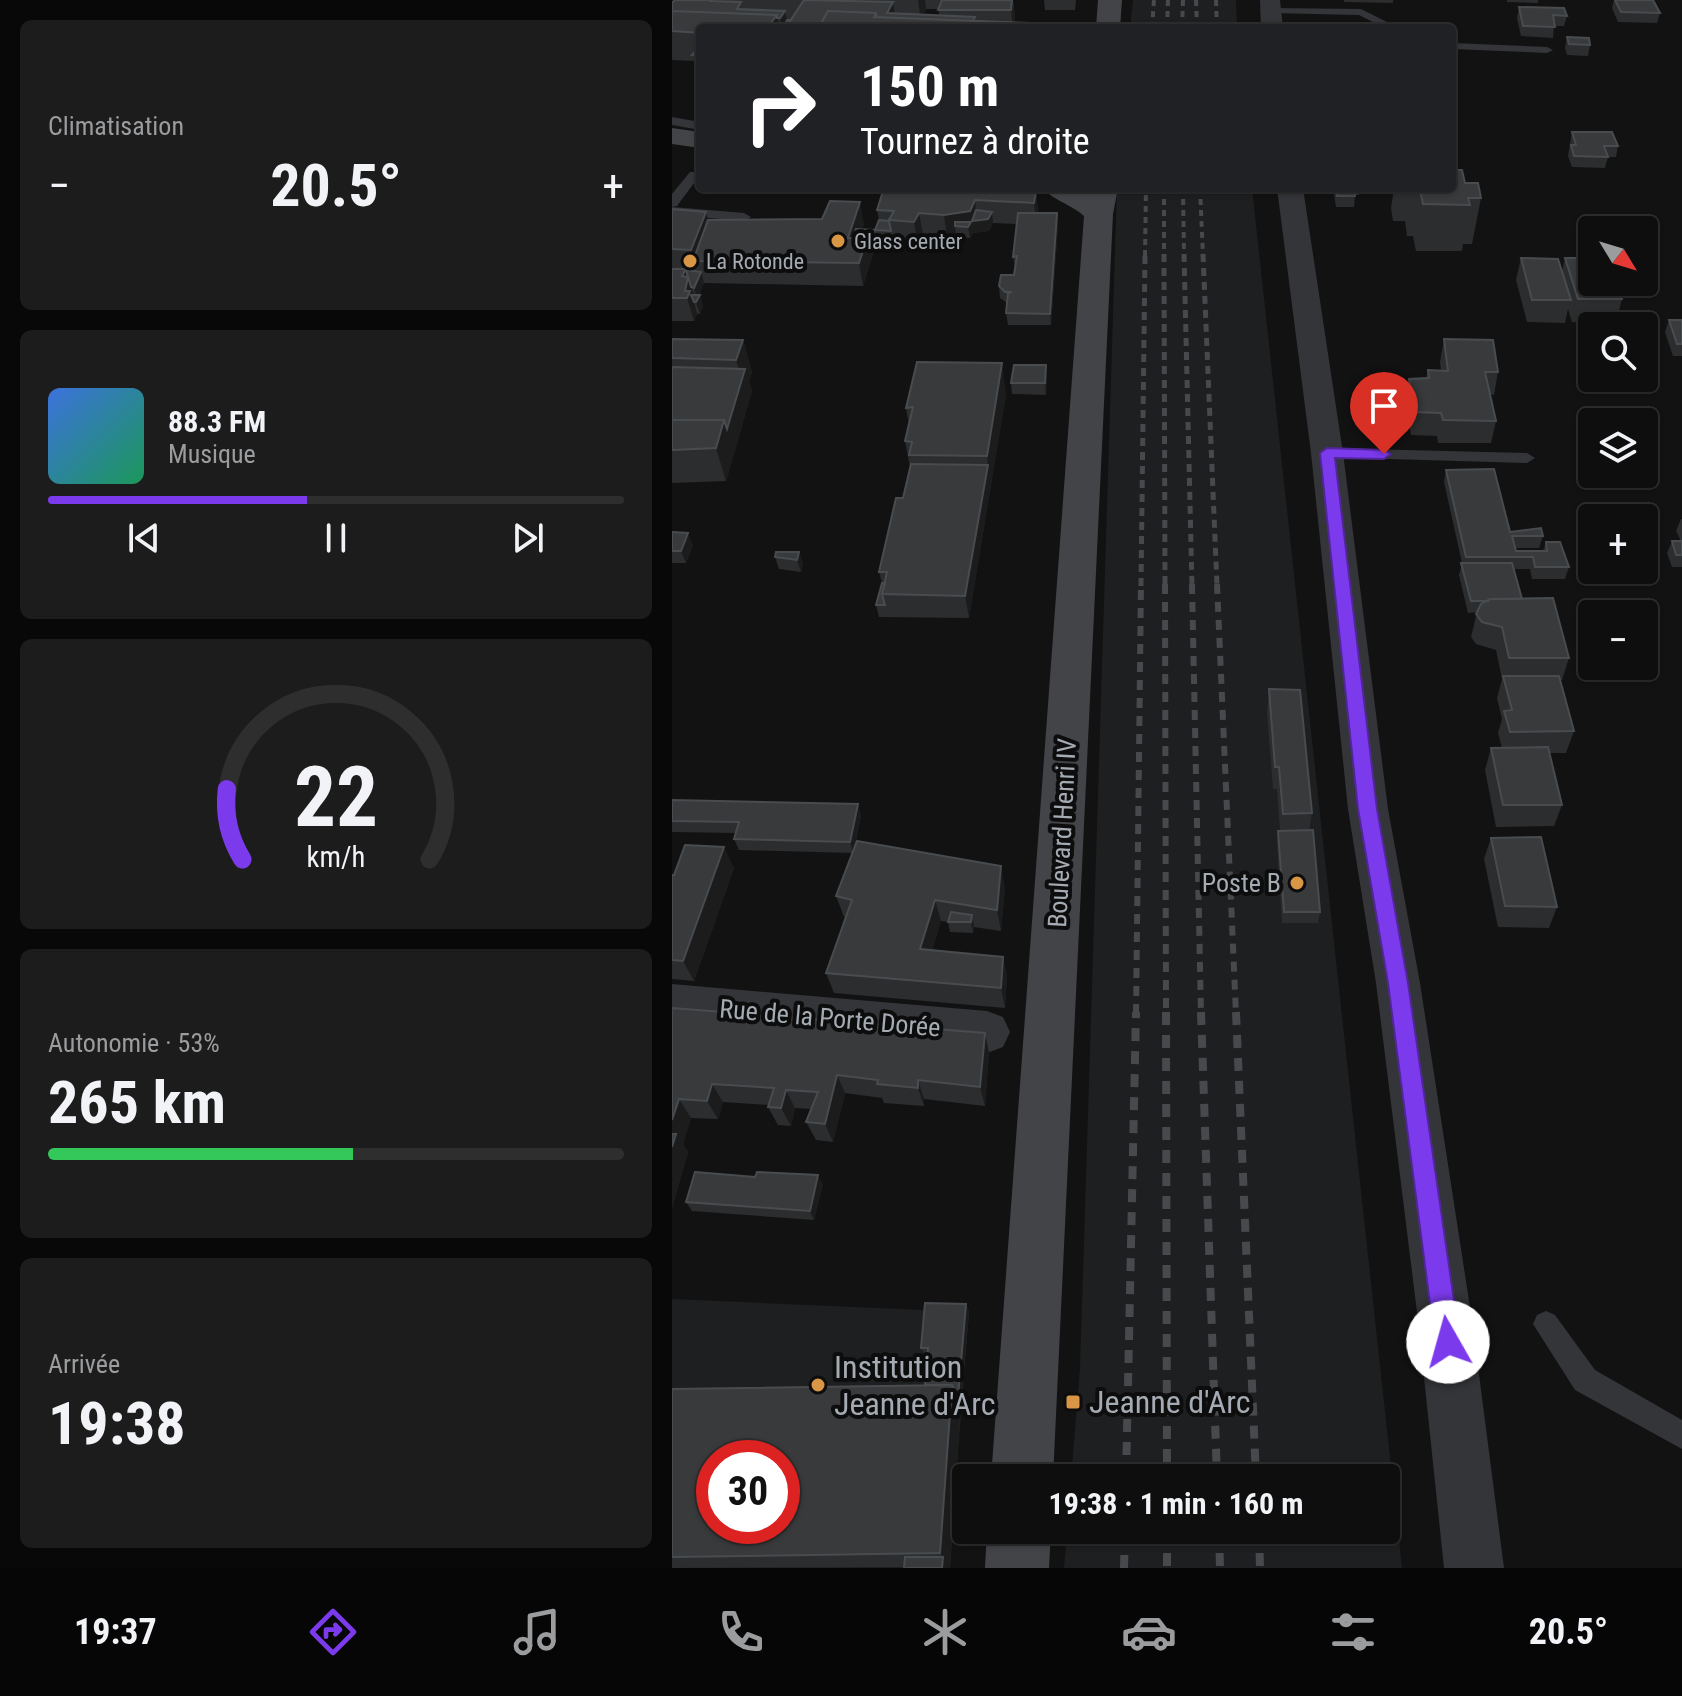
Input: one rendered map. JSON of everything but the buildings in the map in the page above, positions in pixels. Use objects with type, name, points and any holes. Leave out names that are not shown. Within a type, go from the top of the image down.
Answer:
[{"type":"street","points":[[1108,24],[1110,0]]},
{"type":"street","points":[[672,136],[696,139]]},
{"type":"street","points":[[1067,192],[1102,201]]},
{"type":"street","points":[[1291,192],[1327,453],[1368,809],[1405,1029],[1445,1320],[1474,1568]]},
{"type":"street","name":"Boulevard Henri IV","points":[[1023,1464],[1102,201]]},
{"type":"street","name":"Rue de la Porte Dorée","points":[[672,1004],[987,1032]]},
{"type":"street","points":[[1017,1568],[1018,1544]]},
{"type":"lane","points":[[1271,13],[1361,12],[1386,24]]},
{"type":"lane","points":[[1456,46],[1547,50]]},
{"type":"lane","points":[[672,121],[696,125]]},
{"type":"lane","points":[[672,173],[696,173]]},
{"type":"lane","points":[[672,203],[696,174]]},
{"type":"lane","points":[[672,211],[744,217]]},
{"type":"lane","points":[[1327,453],[1527,458]]},
{"type":"lane","points":[[1546,1324],[1585,1380],[1682,1435]]},
{"type":"shaded area","points":[[1133,0],[1236,0],[1237,24],[1130,24]]},
{"type":"shaded area","points":[[1117,192],[1252,192],[1391,1464],[1072,1464],[1080,1368]]},
{"type":"shaded area","name":"Institution Jeanne d'Arc","points":[[672,1299],[969,1312],[957,1464],[952,1464],[949,1568],[672,1568]]},
{"type":"shaded area","points":[[1066,1544],[1399,1544],[1402,1568],[1064,1568]]},
{"type":"railway","points":[[1152,24],[1154,0]]},
{"type":"railway","points":[[1167,24],[1168,0]]},
{"type":"railway","points":[[1182,24],[1183,0]]},
{"type":"railway","points":[[1196,0],[1197,24]]},
{"type":"railway","points":[[1216,0],[1217,24]]},
{"type":"railway","points":[[1145,256],[1146,192]]},
{"type":"railway","points":[[1164,192],[1164,254]]},
{"type":"railway","points":[[1183,192],[1184,256]]},
{"type":"railway","points":[[1200,192],[1203,256]]},
{"type":"railway","points":[[1141,586],[1145,254]]},
{"type":"railway","points":[[1164,254],[1165,586]]},
{"type":"railway","points":[[1184,254],[1192,586]]},
{"type":"railway","points":[[1203,254],[1217,586]]},
{"type":"railway","points":[[1136,1014],[1141,584]]},
{"type":"railway","points":[[1165,584],[1166,1014]]},
{"type":"railway","points":[[1192,584],[1201,1014]]},
{"type":"railway","points":[[1217,584],[1236,1014]]},
{"type":"railway","points":[[1126,1464],[1136,1012]]},
{"type":"railway","points":[[1166,1012],[1167,1464]]},
{"type":"railway","points":[[1201,1012],[1217,1464]]},
{"type":"railway","points":[[1236,1012],[1255,1464]]},
{"type":"railway","points":[[1124,1568],[1125,1544]]},
{"type":"railway","points":[[1167,1544],[1167,1568]]},
{"type":"railway","points":[[1219,1544],[1220,1568]]},
{"type":"railway","points":[[1259,1544],[1260,1568]]},
{"type":"place","name":"Glass center","points":[[838,241]]},
{"type":"place","name":"La Rotonde","points":[[690,261]]},
{"type":"place","name":"Poste B","points":[[1297,883]]},
{"type":"place","name":"Institution Jeanne d'Arc","points":[[818,1385]]},
{"type":"place","name":"Jeanne d'Arc","points":[[1073,1402]]},
{"type":"route","points":[[1384,454],[1327,453],[1368,809],[1398,983],[1448,1342]]}]
